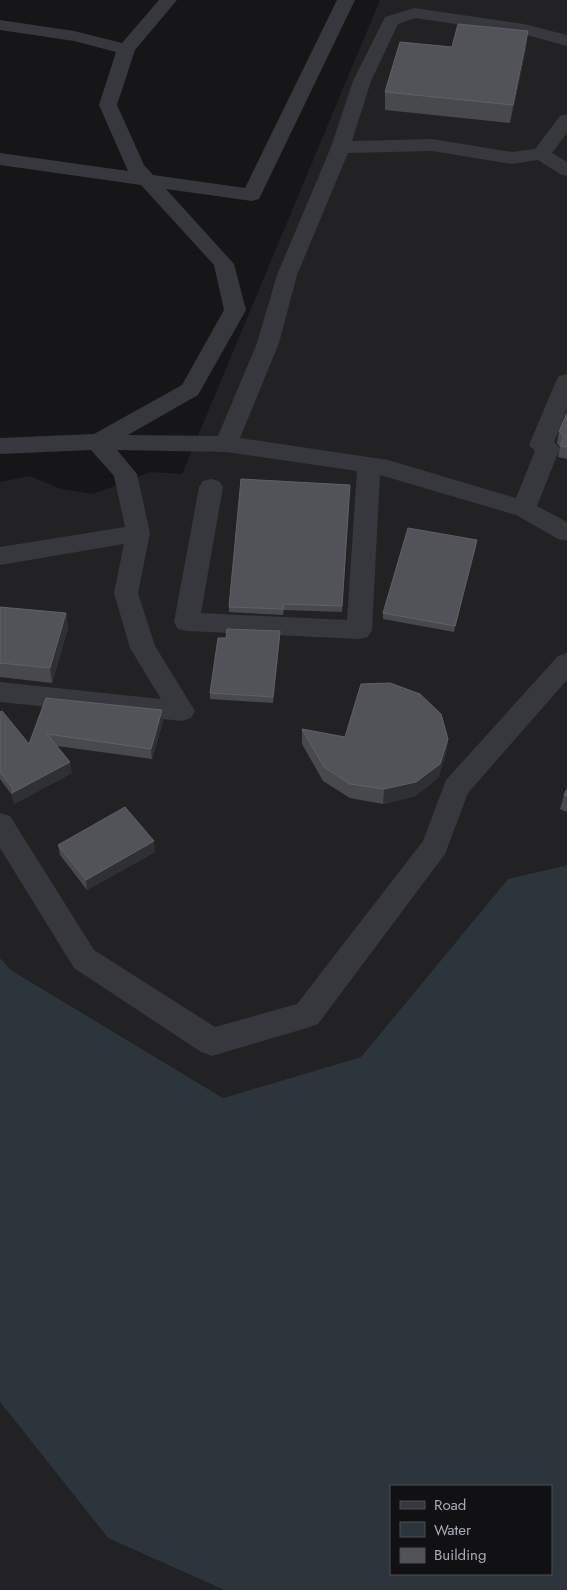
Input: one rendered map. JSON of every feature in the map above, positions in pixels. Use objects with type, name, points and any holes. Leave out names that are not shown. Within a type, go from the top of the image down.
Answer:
[{"type":"street","points":[[97,442],[190,390],[235,310],[224,264],[135,167],[108,105],[126,49],[168,0]]},
{"type":"street","points":[[0,159],[252,195],[346,0]]},
{"type":"street","points":[[226,444],[268,343],[287,275],[341,147],[362,81],[390,21],[414,13],[524,28],[567,41]]},
{"type":"street","points":[[0,25],[74,36],[126,49]]},
{"type":"street","points":[[541,154],[567,120]]},
{"type":"street","points":[[341,147],[432,145],[512,158],[541,154],[567,170]]},
{"type":"street","points":[[524,509],[548,448],[541,444],[567,381]]},
{"type":"street","points":[[0,692],[182,711],[142,648],[126,593],[138,533],[125,474],[97,442]]},
{"type":"street","points":[[0,446],[97,442],[226,444],[369,465],[388,468],[524,509],[567,533]]},
{"type":"street","points":[[211,487],[187,622],[359,630],[369,465]]},
{"type":"street","points":[[0,556],[138,533]]},
{"type":"street","points":[[0,824],[84,959],[212,1042],[298,1018],[307,1015],[435,846],[456,788],[567,663]]},
{"type":"shaded area","points":[[380,0],[567,0],[567,865],[508,879],[361,1057],[223,1098],[11,970],[0,958],[0,482],[30,476],[61,489],[93,494],[151,472],[182,474]]},
{"type":"shaded area","points":[[0,1402],[108,1538],[224,1590],[0,1590]]},
{"type":"water","points":[[567,865],[567,1590],[224,1590],[108,1538],[0,1402],[0,958],[11,970],[223,1098],[361,1057],[508,879]]},
{"type":"building","points":[[458,24],[528,31],[513,105],[385,92],[400,42],[452,47]]},
{"type":"building","points":[[567,413],[567,447],[560,446],[564,437],[559,431]]},
{"type":"building","points":[[241,479],[350,485],[342,606],[284,604],[283,609],[229,607]]},
{"type":"building","points":[[408,528],[477,540],[455,626],[383,613]]},
{"type":"building","points":[[0,607],[66,613],[50,668],[0,663]]},
{"type":"building","points":[[227,629],[280,631],[273,697],[210,693],[218,638],[226,638]]},
{"type":"building","points":[[390,683],[420,694],[441,714],[448,739],[440,764],[416,782],[384,789],[350,784],[324,767],[302,729],[345,737],[361,684]]},
{"type":"building","points":[[46,698],[162,710],[151,749],[47,734],[70,762],[12,793],[13,789],[0,772],[0,712],[2,711],[29,744]]},
{"type":"building","points":[[125,807],[154,841],[86,880],[58,845]]}]
